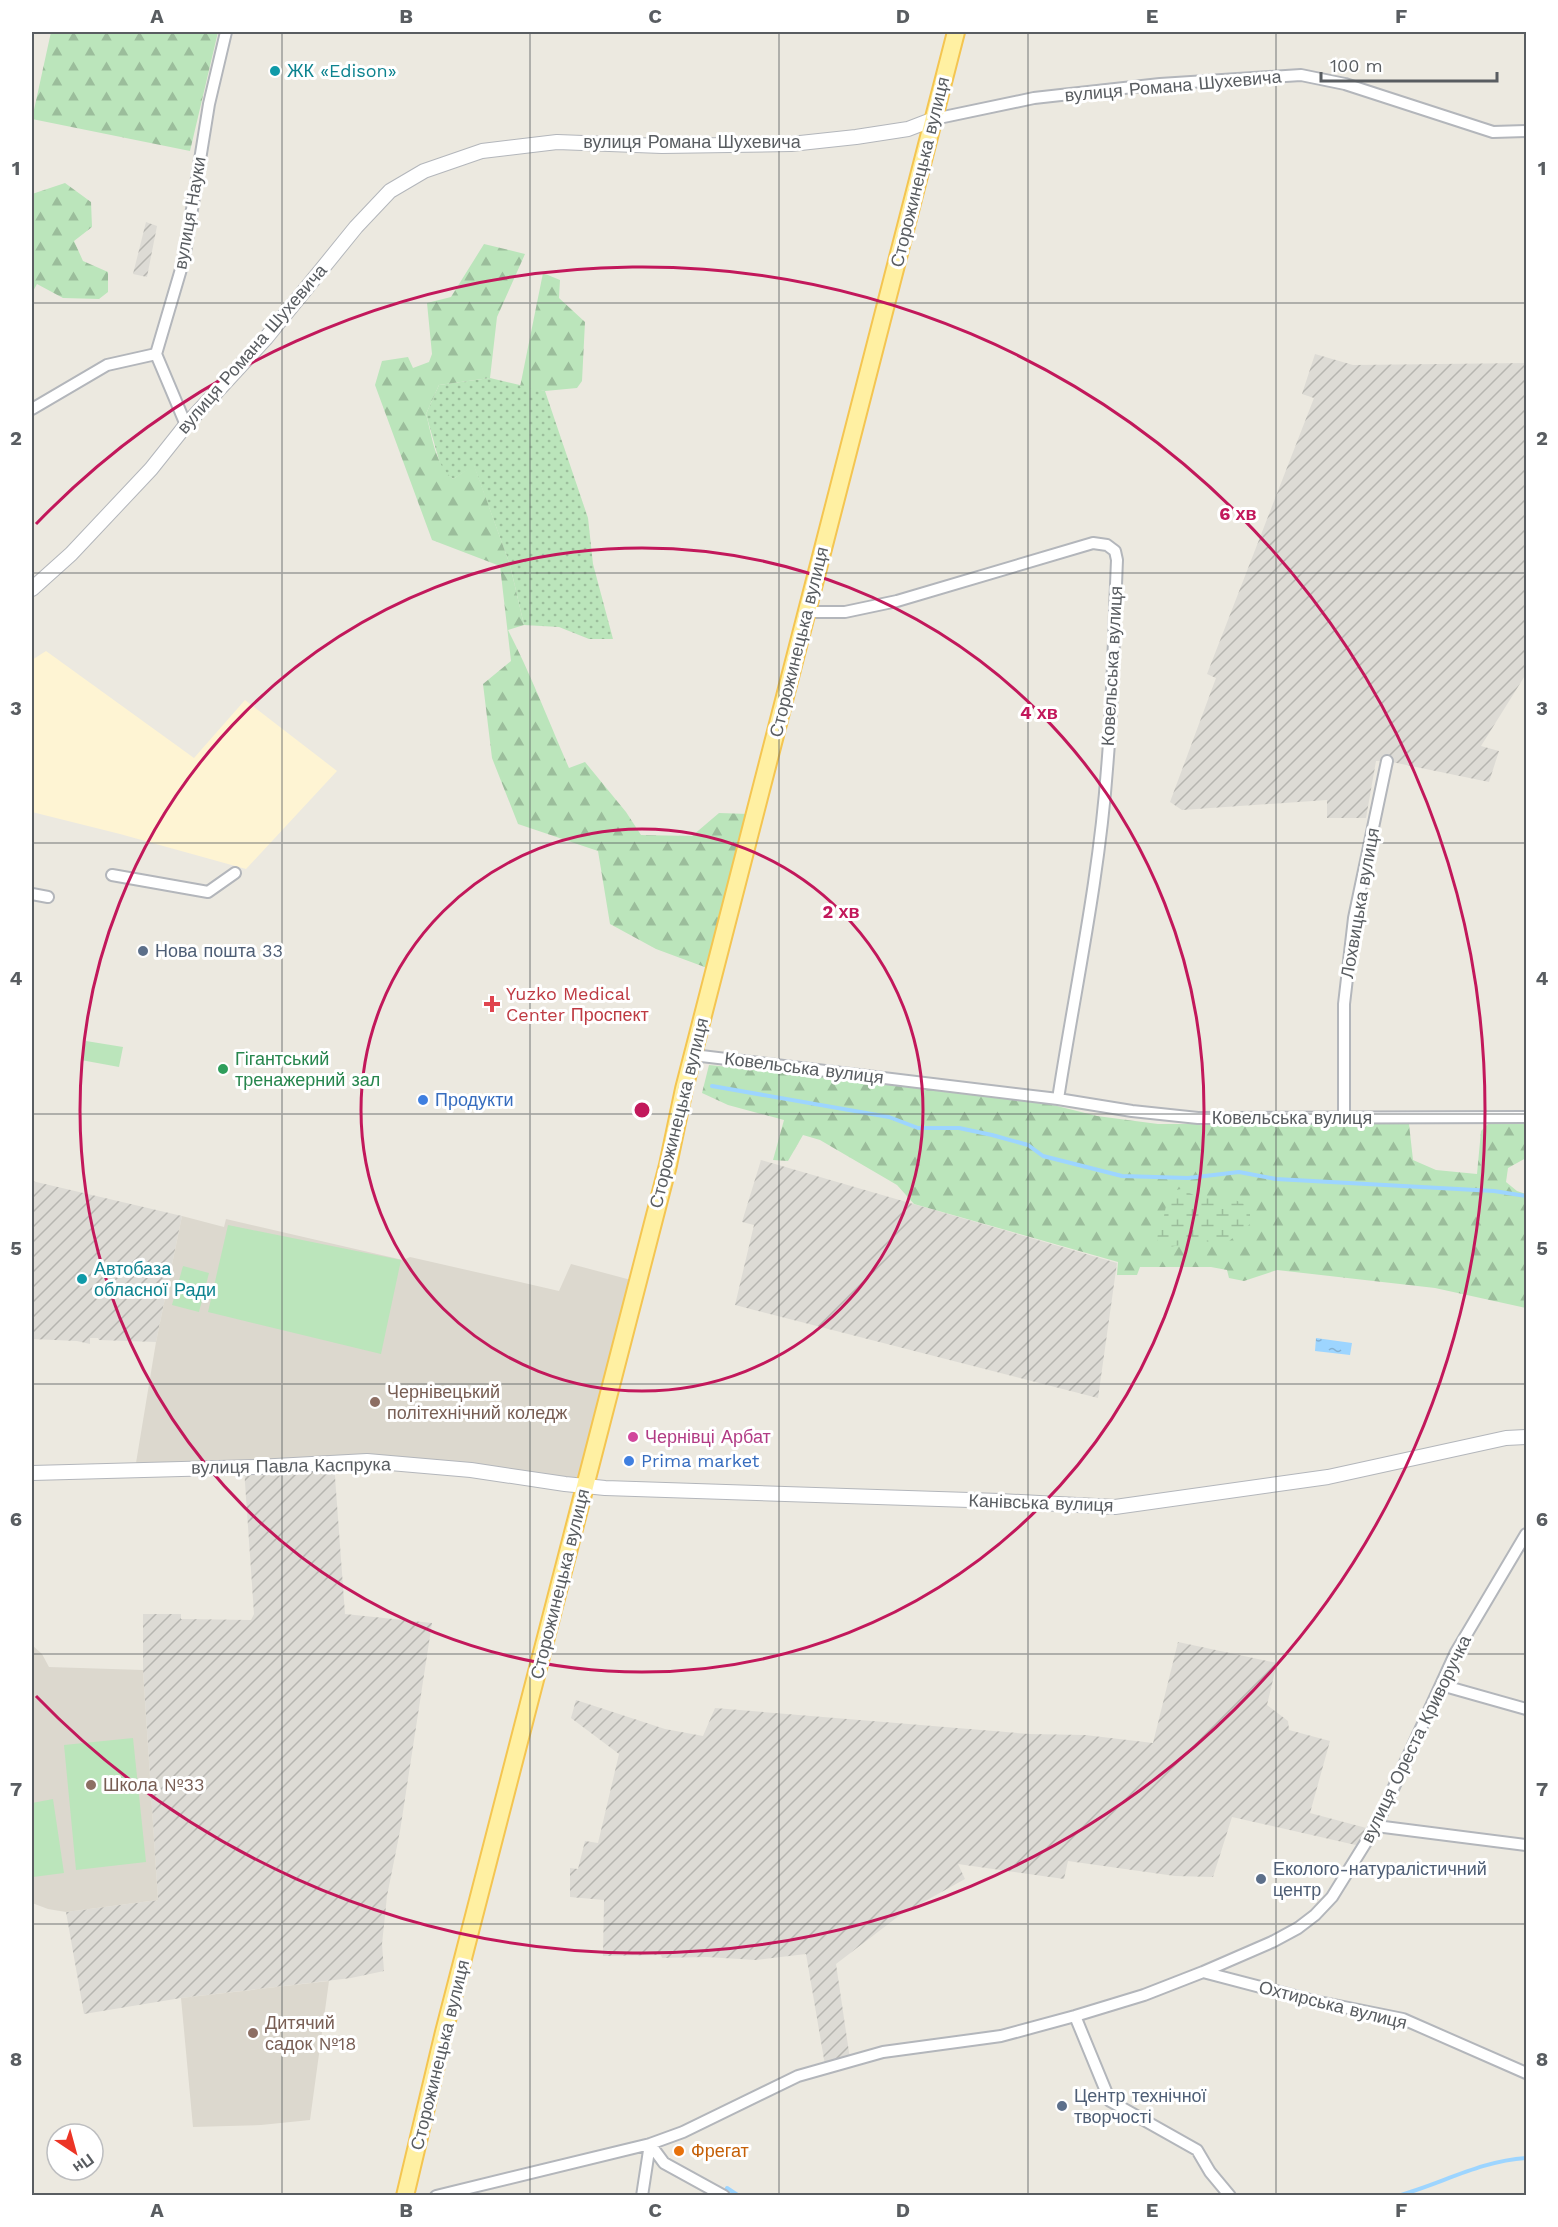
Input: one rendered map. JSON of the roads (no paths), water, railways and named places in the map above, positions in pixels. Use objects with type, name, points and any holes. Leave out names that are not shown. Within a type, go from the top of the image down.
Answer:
[{"type":"main road","name":"Сторожинецька вулиця","points":[[405,2196],[444,2032],[668,1165],[684,1089],[956,32]]},
{"type":"street","name":"вулиця Науки","points":[[156,354],[184,260],[209,104],[226,32]]},
{"type":"street","name":"вулиця Романа Шухевича","points":[[32,589],[71,554],[151,469],[186,425],[266,338],[356,227],[390,191],[424,171],[482,151],[546,144],[662,146],[791,144],[908,129],[934,119],[1034,98],[1160,84],[1301,75],[1345,84],[1493,132],[1527,130]]},
{"type":"street","points":[[32,409],[107,365],[156,354],[186,425]]},
{"type":"street","name":"Ковельська вулиця","points":[[806,612],[845,612],[897,601],[1093,543],[1107,544],[1115,551],[1117,560],[1107,771],[1090,913],[1058,1099]]},
{"type":"street","name":"Лохвицька вулиця","points":[[1344,1118],[1344,1004],[1354,918],[1387,761]]},
{"type":"street","points":[[112,875],[208,892],[235,873]]},
{"type":"street","points":[[32,894],[48,897]]},
{"type":"street","name":"Ковельська вулиця","points":[[693,1055],[1198,1118],[1527,1117]]},
{"type":"street","name":"Канівська вулиця","points":[[585,1487],[988,1500],[1115,1507],[1328,1477],[1506,1438],[1527,1437]]},
{"type":"street","name":"вулиця Павла Каспрука","points":[[32,1473],[257,1467],[367,1461],[471,1470],[585,1487]]},
{"type":"street","name":"вулиця Ореста Криворучка","points":[[436,2196],[650,2144],[683,2132],[798,2076],[883,2052],[1001,2036],[1144,1995],[1272,1942],[1298,1928],[1315,1915],[1345,1878],[1376,1826],[1456,1652],[1527,1534]]},
{"type":"street","points":[[1441,1685],[1527,1709]]},
{"type":"street","points":[[1376,1826],[1527,1845]]},
{"type":"street","name":"Охтирська вулиця","points":[[1203,1972],[1314,2001],[1402,2019],[1527,2073]]},
{"type":"street","points":[[1075,2016],[1110,2101],[1197,2150],[1210,2172],[1230,2196]]},
{"type":"street","points":[[642,2196],[650,2144]]},
{"type":"street","points":[[650,2144],[664,2163],[724,2196]]},
{"type":"water","points":[[1316,1338],[1352,1343],[1350,1355],[1315,1351]]},
{"type":"waterway","points":[[712,1086],[889,1117],[918,1128],[959,1128],[992,1135],[1028,1145],[1043,1156],[1122,1176],[1188,1178],[1239,1172],[1276,1179],[1494,1191],[1526,1196]]},
{"type":"waterway","points":[[1397,2196],[1477,2168],[1526,2158]]},
{"type":"waterway","points":[[727,2188],[739,2196]]},
{"type":"place","name":"ЖК «Edison»","points":[[275,71]]},
{"type":"place","name":"Нова пошта 33","points":[[143,951]]},
{"type":"place","name":"Yuzko Medical Center Проспект","points":[[492,1004]]},
{"type":"place","name":"Гігантський тренажерний зал","points":[[223,1069]]},
{"type":"place","name":"Продукти","points":[[423,1100]]},
{"type":"place","name":"Автобаза обласної Ради","points":[[82,1279]]},
{"type":"place","name":"Чернівецький політехнічний коледж","points":[[375,1402]]},
{"type":"place","name":"Чернівці Арбат","points":[[633,1437]]},
{"type":"place","name":"Prima market","points":[[629,1461]]},
{"type":"place","name":"Школа №33","points":[[91,1785]]},
{"type":"place","name":"Еколого-натуралістичний центр","points":[[1261,1879]]},
{"type":"place","name":"Дитячий садок №18","points":[[253,2033]]},
{"type":"place","name":"Центр технічної творчості","points":[[1062,2106]]},
{"type":"place","name":"Фрегат","points":[[679,2151]]}]
